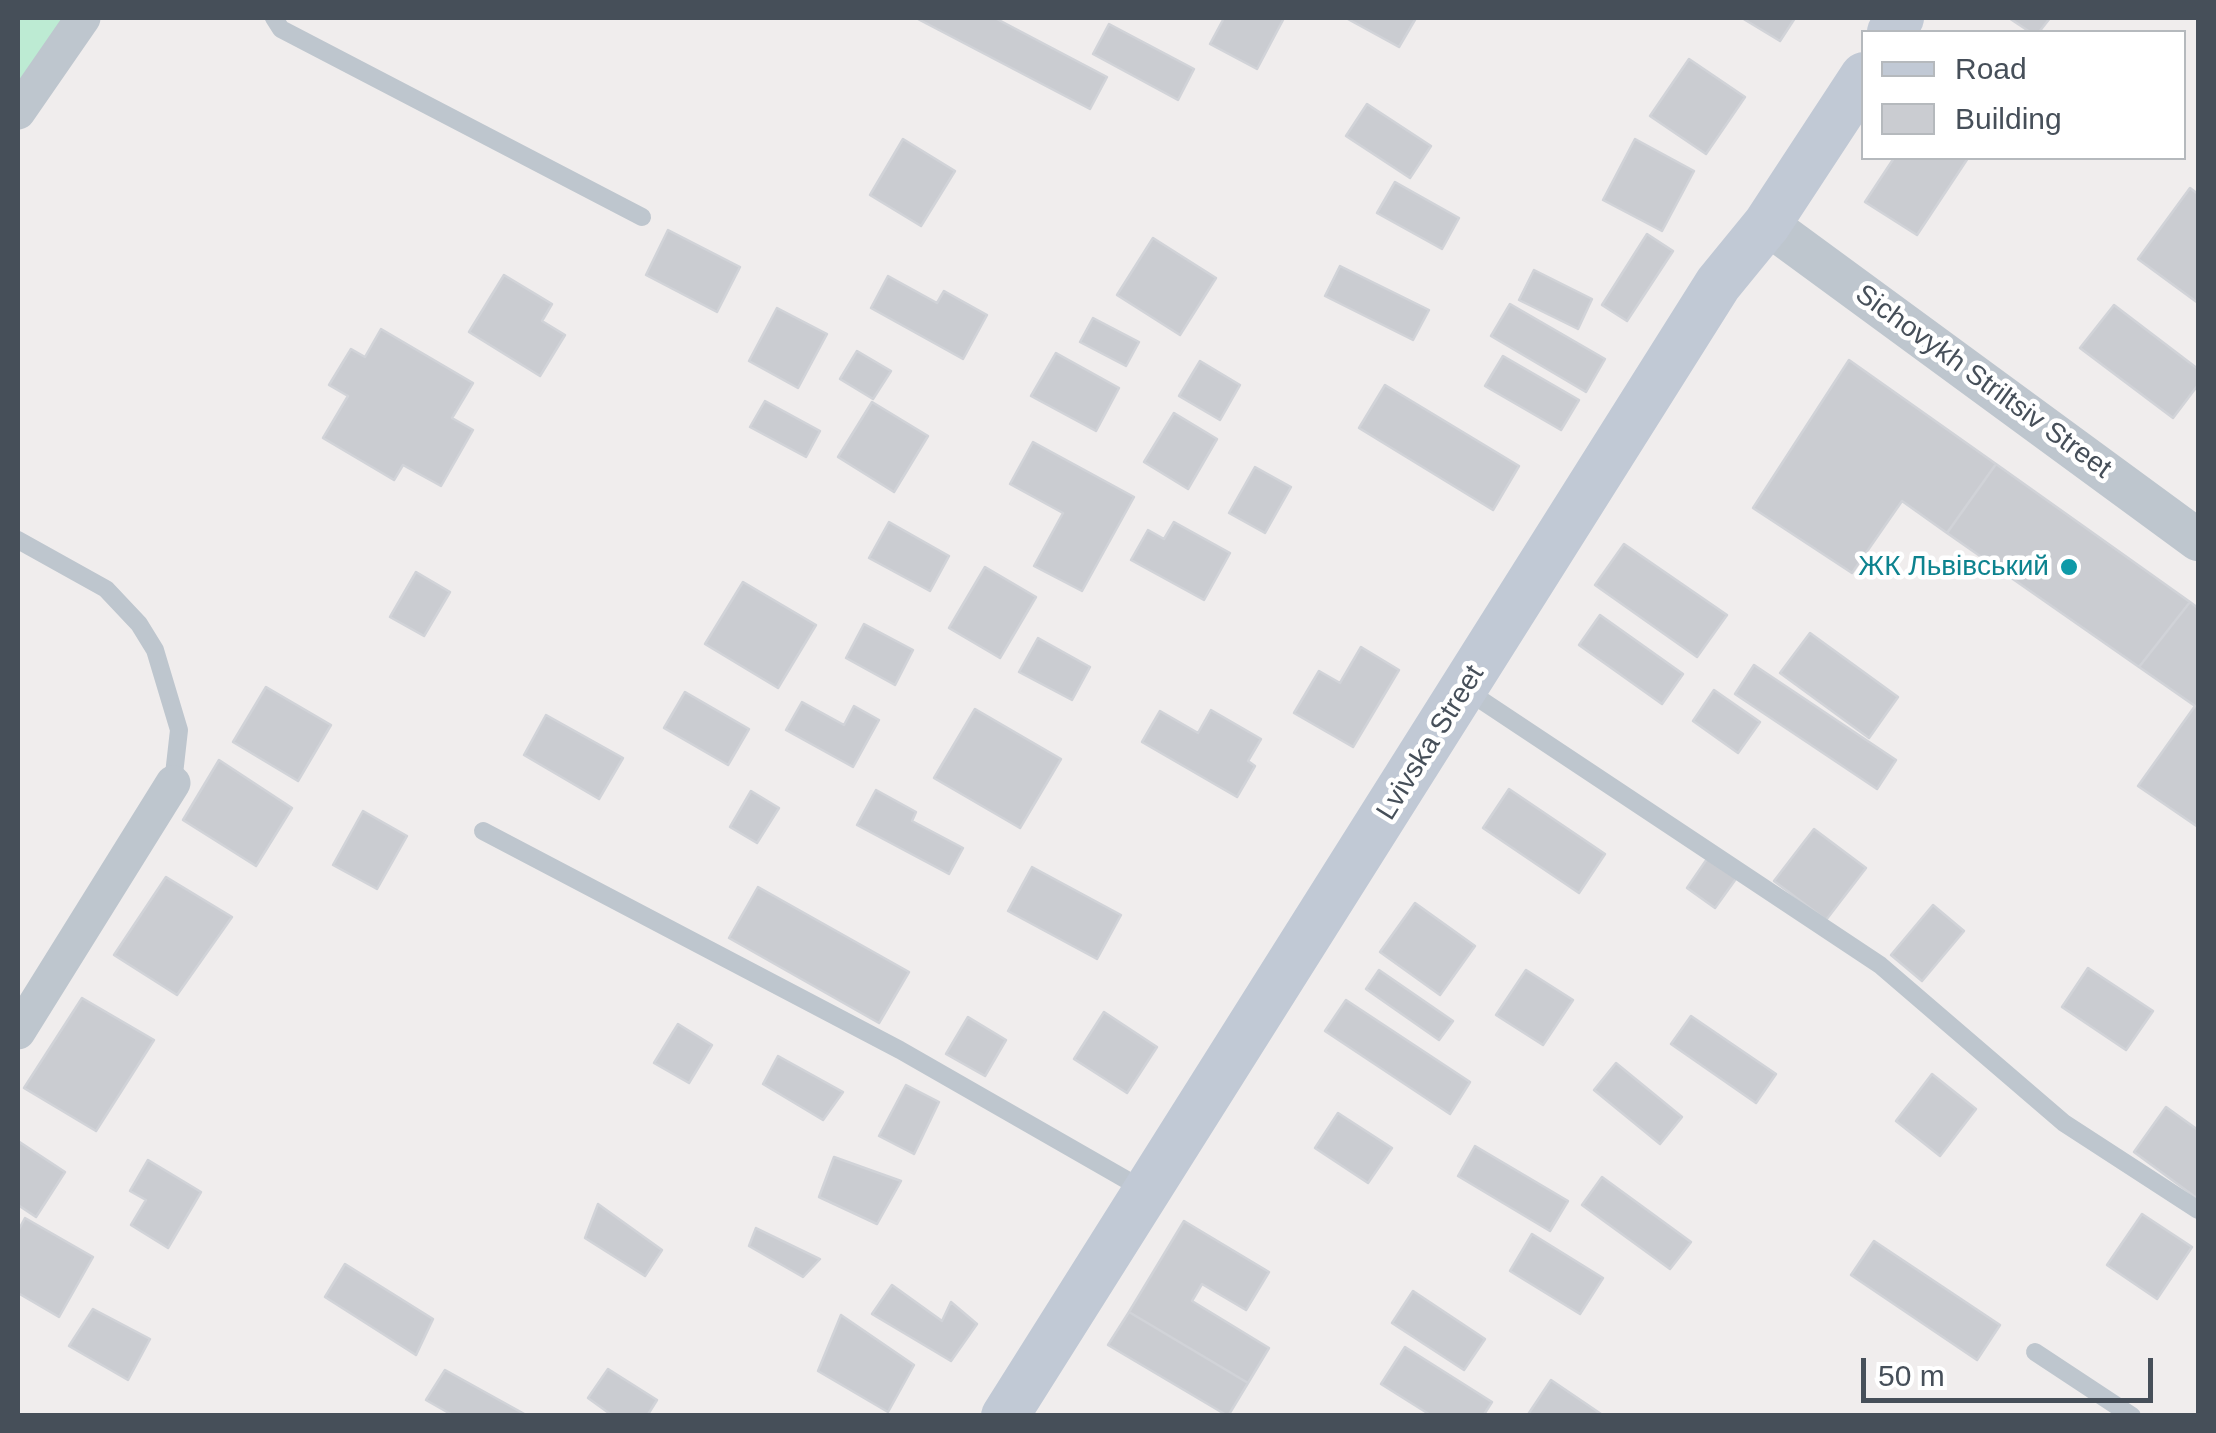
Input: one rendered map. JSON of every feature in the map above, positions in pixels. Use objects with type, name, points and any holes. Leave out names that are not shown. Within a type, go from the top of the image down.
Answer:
[{"type":"main road","name":"Lvivska Street","points":[[1005,1416],[1718,284],[1767,224],[1861,81]]},
{"type":"street","points":[[18,112],[83,18]]},
{"type":"street","name":"Sichovykh Striltsiv Street","points":[[1767,224],[2198,540]]},
{"type":"street","points":[[18,1032],[172,784]]},
{"type":"lane","points":[[274,18],[281,29],[642,217]]},
{"type":"lane","points":[[18,540],[106,589],[140,624],[156,650],[179,730],[172,784]]},
{"type":"lane","points":[[1465,689],[1880,965],[2064,1123],[2198,1210]]},
{"type":"lane","points":[[483,832],[900,1050],[1148,1192]]},
{"type":"lane","points":[[2035,1352],[2132,1416]]},
{"type":"green space","points":[[18,18],[67,18],[18,87]]},
{"type":"building","points":[[916,18],[995,18],[1107,77],[1090,109]]},
{"type":"building","points":[[1224,18],[1284,18],[1257,69],[1210,44]]},
{"type":"building","points":[[1346,18],[1416,18],[1399,47]]},
{"type":"building","points":[[1742,18],[1795,18],[1780,41]]},
{"type":"building","points":[[2009,18],[2050,18],[2041,30],[2027,30]]},
{"type":"building","points":[[1109,24],[1194,69],[1178,100],[1093,54]]},
{"type":"building","points":[[1689,59],[1745,97],[1706,154],[1650,116]]},
{"type":"building","points":[[1367,104],[1431,146],[1410,178],[1346,136]]},
{"type":"building","points":[[903,139],[955,171],[921,226],[870,195]]},
{"type":"building","points":[[1635,139],[1694,171],[1662,231],[1603,200]]},
{"type":"building","points":[[1893,160],[1967,160],[1917,235],[1865,202]]},
{"type":"building","points":[[1395,182],[1459,218],[1442,249],[1377,213]]},
{"type":"building","points":[[2190,188],[2198,194],[2198,303],[2138,259]]},
{"type":"building","points":[[668,230],[740,267],[717,312],[646,275]]},
{"type":"building","points":[[1647,234],[1673,251],[1627,321],[1602,305]]},
{"type":"building","points":[[1153,238],[1216,278],[1180,335],[1117,295]]},
{"type":"building","points":[[1340,266],[1429,310],[1413,340],[1325,296]]},
{"type":"building","points":[[1534,270],[1592,299],[1578,329],[1519,300]]},
{"type":"building","points":[[504,275],[552,304],[542,321],[565,335],[540,376],[469,332]]},
{"type":"building","points":[[888,276],[937,303],[944,291],[987,315],[963,359],[871,308]]},
{"type":"building","points":[[1510,304],[1605,359],[1586,392],[1491,336]]},
{"type":"building","points":[[2114,305],[2198,369],[2198,385],[2173,418],[2080,348]]},
{"type":"building","points":[[777,308],[827,334],[798,388],[749,361]]},
{"type":"building","points":[[1093,318],[1139,342],[1126,366],[1080,342]]},
{"type":"building","points":[[381,329],[473,383],[452,418],[473,430],[441,486],[403,465],[394,480],[323,438],[348,396],[329,385],[351,349],[365,357]]},
{"type":"building","points":[[857,351],[891,371],[873,399],[840,379]]},
{"type":"building","points":[[1056,353],[1119,388],[1096,431],[1031,396]]},
{"type":"building","points":[[1503,356],[1579,400],[1561,430],[1485,386]]},
{"type":"building","points":[[1849,360],[1996,464],[1947,533],[1902,501],[1852,573],[1753,508]]},
{"type":"building","points":[[1200,361],[1240,385],[1220,420],[1179,396]]},
{"type":"building","points":[[1385,385],[1519,466],[1493,510],[1359,428]]},
{"type":"building","points":[[765,401],[820,431],[806,457],[750,427]]},
{"type":"building","points":[[872,402],[928,436],[894,492],[838,457]]},
{"type":"building","points":[[1174,413],[1217,439],[1188,489],[1144,462]]},
{"type":"building","points":[[1033,442],[1134,497],[1082,591],[1034,566],[1063,513],[1010,484]]},
{"type":"building","name":"ЖК Львівський","points":[[1996,464],[2190,602],[2139,667],[1947,533]]},
{"type":"building","points":[[1255,467],[1291,487],[1265,533],[1229,513]]},
{"type":"building","points":[[889,522],[949,556],[930,591],[869,558]]},
{"type":"building","points":[[1174,522],[1230,553],[1204,600],[1131,560],[1148,530],[1164,539]]},
{"type":"building","points":[[1624,544],[1727,615],[1697,657],[1595,585]]},
{"type":"building","points":[[985,567],[1036,597],[1000,658],[949,628]]},
{"type":"building","points":[[416,572],[450,592],[424,636],[390,617]]},
{"type":"building","points":[[743,582],[816,625],[778,688],[705,644]]},
{"type":"building","points":[[2190,602],[2198,608],[2198,827],[2138,786],[2195,706],[2139,667]]},
{"type":"building","points":[[1600,615],[1683,674],[1662,704],[1579,645]]},
{"type":"building","points":[[864,624],[913,650],[895,685],[846,658]]},
{"type":"building","points":[[1810,633],[1898,697],[1869,738],[1780,673]]},
{"type":"building","points":[[1038,638],[1090,667],[1072,700],[1019,672]]},
{"type":"building","points":[[1361,647],[1399,670],[1353,747],[1294,713],[1319,671],[1340,683]]},
{"type":"building","points":[[1754,665],[1896,760],[1877,789],[1735,694]]},
{"type":"building","points":[[266,687],[331,725],[298,781],[233,742]]},
{"type":"building","points":[[1714,690],[1760,722],[1738,753],[1693,721]]},
{"type":"building","points":[[685,692],[749,729],[728,765],[664,728]]},
{"type":"building","points":[[802,702],[844,725],[854,706],[879,720],[853,767],[786,730]]},
{"type":"building","points":[[975,709],[1061,759],[1020,828],[934,778]]},
{"type":"building","points":[[1211,710],[1261,739],[1248,761],[1255,766],[1237,797],[1142,742],[1160,711],[1198,733]]},
{"type":"building","points":[[546,715],[623,758],[599,799],[524,755]]},
{"type":"building","points":[[219,760],[292,808],[256,866],[183,820]]},
{"type":"building","points":[[1509,789],[1605,854],[1579,893],[1483,828]]},
{"type":"building","points":[[876,790],[916,812],[912,821],[963,848],[949,874],[857,825]]},
{"type":"building","points":[[751,791],[779,808],[757,843],[730,827]]},
{"type":"building","points":[[363,811],[407,836],[377,889],[333,865]]},
{"type":"building","points":[[1814,829],[1866,868],[1826,920],[1774,881]]},
{"type":"building","points":[[1709,856],[1738,876],[1715,908],[1687,888]]},
{"type":"building","points":[[1032,867],[1121,915],[1097,959],[1008,911]]},
{"type":"building","points":[[166,877],[232,917],[177,995],[114,955]]},
{"type":"building","points":[[758,887],[909,972],[879,1023],[729,938]]},
{"type":"building","points":[[1415,903],[1475,946],[1440,995],[1380,952]]},
{"type":"building","points":[[1933,905],[1964,931],[1922,981],[1891,955]]},
{"type":"building","points":[[2088,968],[2153,1011],[2126,1050],[2062,1007]]},
{"type":"building","points":[[1379,970],[1453,1021],[1439,1040],[1366,989]]},
{"type":"building","points":[[1526,970],[1573,1000],[1543,1045],[1496,1015]]},
{"type":"building","points":[[82,998],[154,1040],[96,1131],[24,1088]]},
{"type":"building","points":[[1346,1000],[1470,1082],[1450,1114],[1325,1031]]},
{"type":"building","points":[[1104,1012],[1157,1047],[1127,1093],[1074,1059]]},
{"type":"building","points":[[1691,1016],[1776,1074],[1756,1103],[1671,1044]]},
{"type":"building","points":[[968,1017],[1006,1040],[985,1076],[946,1054]]},
{"type":"building","points":[[678,1024],[712,1045],[689,1083],[654,1063]]},
{"type":"building","points":[[778,1056],[843,1092],[823,1120],[763,1084]]},
{"type":"building","points":[[1616,1063],[1682,1117],[1660,1144],[1594,1090]]},
{"type":"building","points":[[1932,1074],[1976,1109],[1940,1156],[1896,1121]]},
{"type":"building","points":[[906,1085],[939,1102],[914,1154],[879,1136]]},
{"type":"building","points":[[2166,1107],[2198,1130],[2198,1199],[2134,1152]]},
{"type":"building","points":[[1338,1113],[1392,1148],[1368,1183],[1315,1148]]},
{"type":"building","points":[[18,1141],[65,1172],[36,1217],[18,1205]]},
{"type":"building","points":[[1475,1146],[1568,1201],[1550,1231],[1458,1176]]},
{"type":"building","points":[[834,1157],[901,1181],[877,1224],[819,1197]]},
{"type":"building","points":[[148,1160],[201,1192],[168,1248],[131,1225],[146,1200],[130,1191]]},
{"type":"building","points":[[1602,1177],[1691,1242],[1670,1269],[1582,1205]]},
{"type":"building","points":[[598,1204],[662,1250],[645,1276],[585,1238]]},
{"type":"building","points":[[2142,1214],[2192,1247],[2157,1299],[2107,1265]]},
{"type":"building","points":[[25,1218],[93,1257],[59,1317],[18,1293],[18,1231]]},
{"type":"building","points":[[1184,1221],[1269,1272],[1246,1310],[1202,1284],[1192,1301],[1269,1348],[1248,1383],[1129,1312]]},
{"type":"building","points":[[756,1228],[820,1259],[803,1277],[749,1246]]},
{"type":"building","points":[[1532,1234],[1603,1278],[1580,1314],[1510,1271]]},
{"type":"building","points":[[1874,1241],[2000,1325],[1977,1360],[1851,1275]]},
{"type":"building","points":[[345,1264],[433,1319],[416,1355],[325,1297]]},
{"type":"building","points":[[892,1285],[942,1321],[951,1302],[977,1324],[951,1361],[872,1314]]},
{"type":"building","points":[[1413,1291],[1485,1339],[1464,1370],[1392,1323]]},
{"type":"building","points":[[93,1309],[150,1339],[128,1380],[69,1346]]},
{"type":"building","points":[[1129,1312],[1248,1383],[1228,1416],[1108,1345]]},
{"type":"building","points":[[841,1315],[914,1365],[888,1412],[818,1371]]},
{"type":"building","points":[[1405,1347],[1492,1402],[1483,1416],[1432,1416],[1381,1384]]},
{"type":"building","points":[[608,1369],[657,1400],[647,1416],[613,1416],[588,1398]]},
{"type":"building","points":[[445,1370],[528,1416],[454,1416],[426,1400]]},
{"type":"building","points":[[1551,1380],[1604,1416],[1527,1416]]},
{"type":"place","name":"ЖК Львівський","points":[[2069,567]]}]
